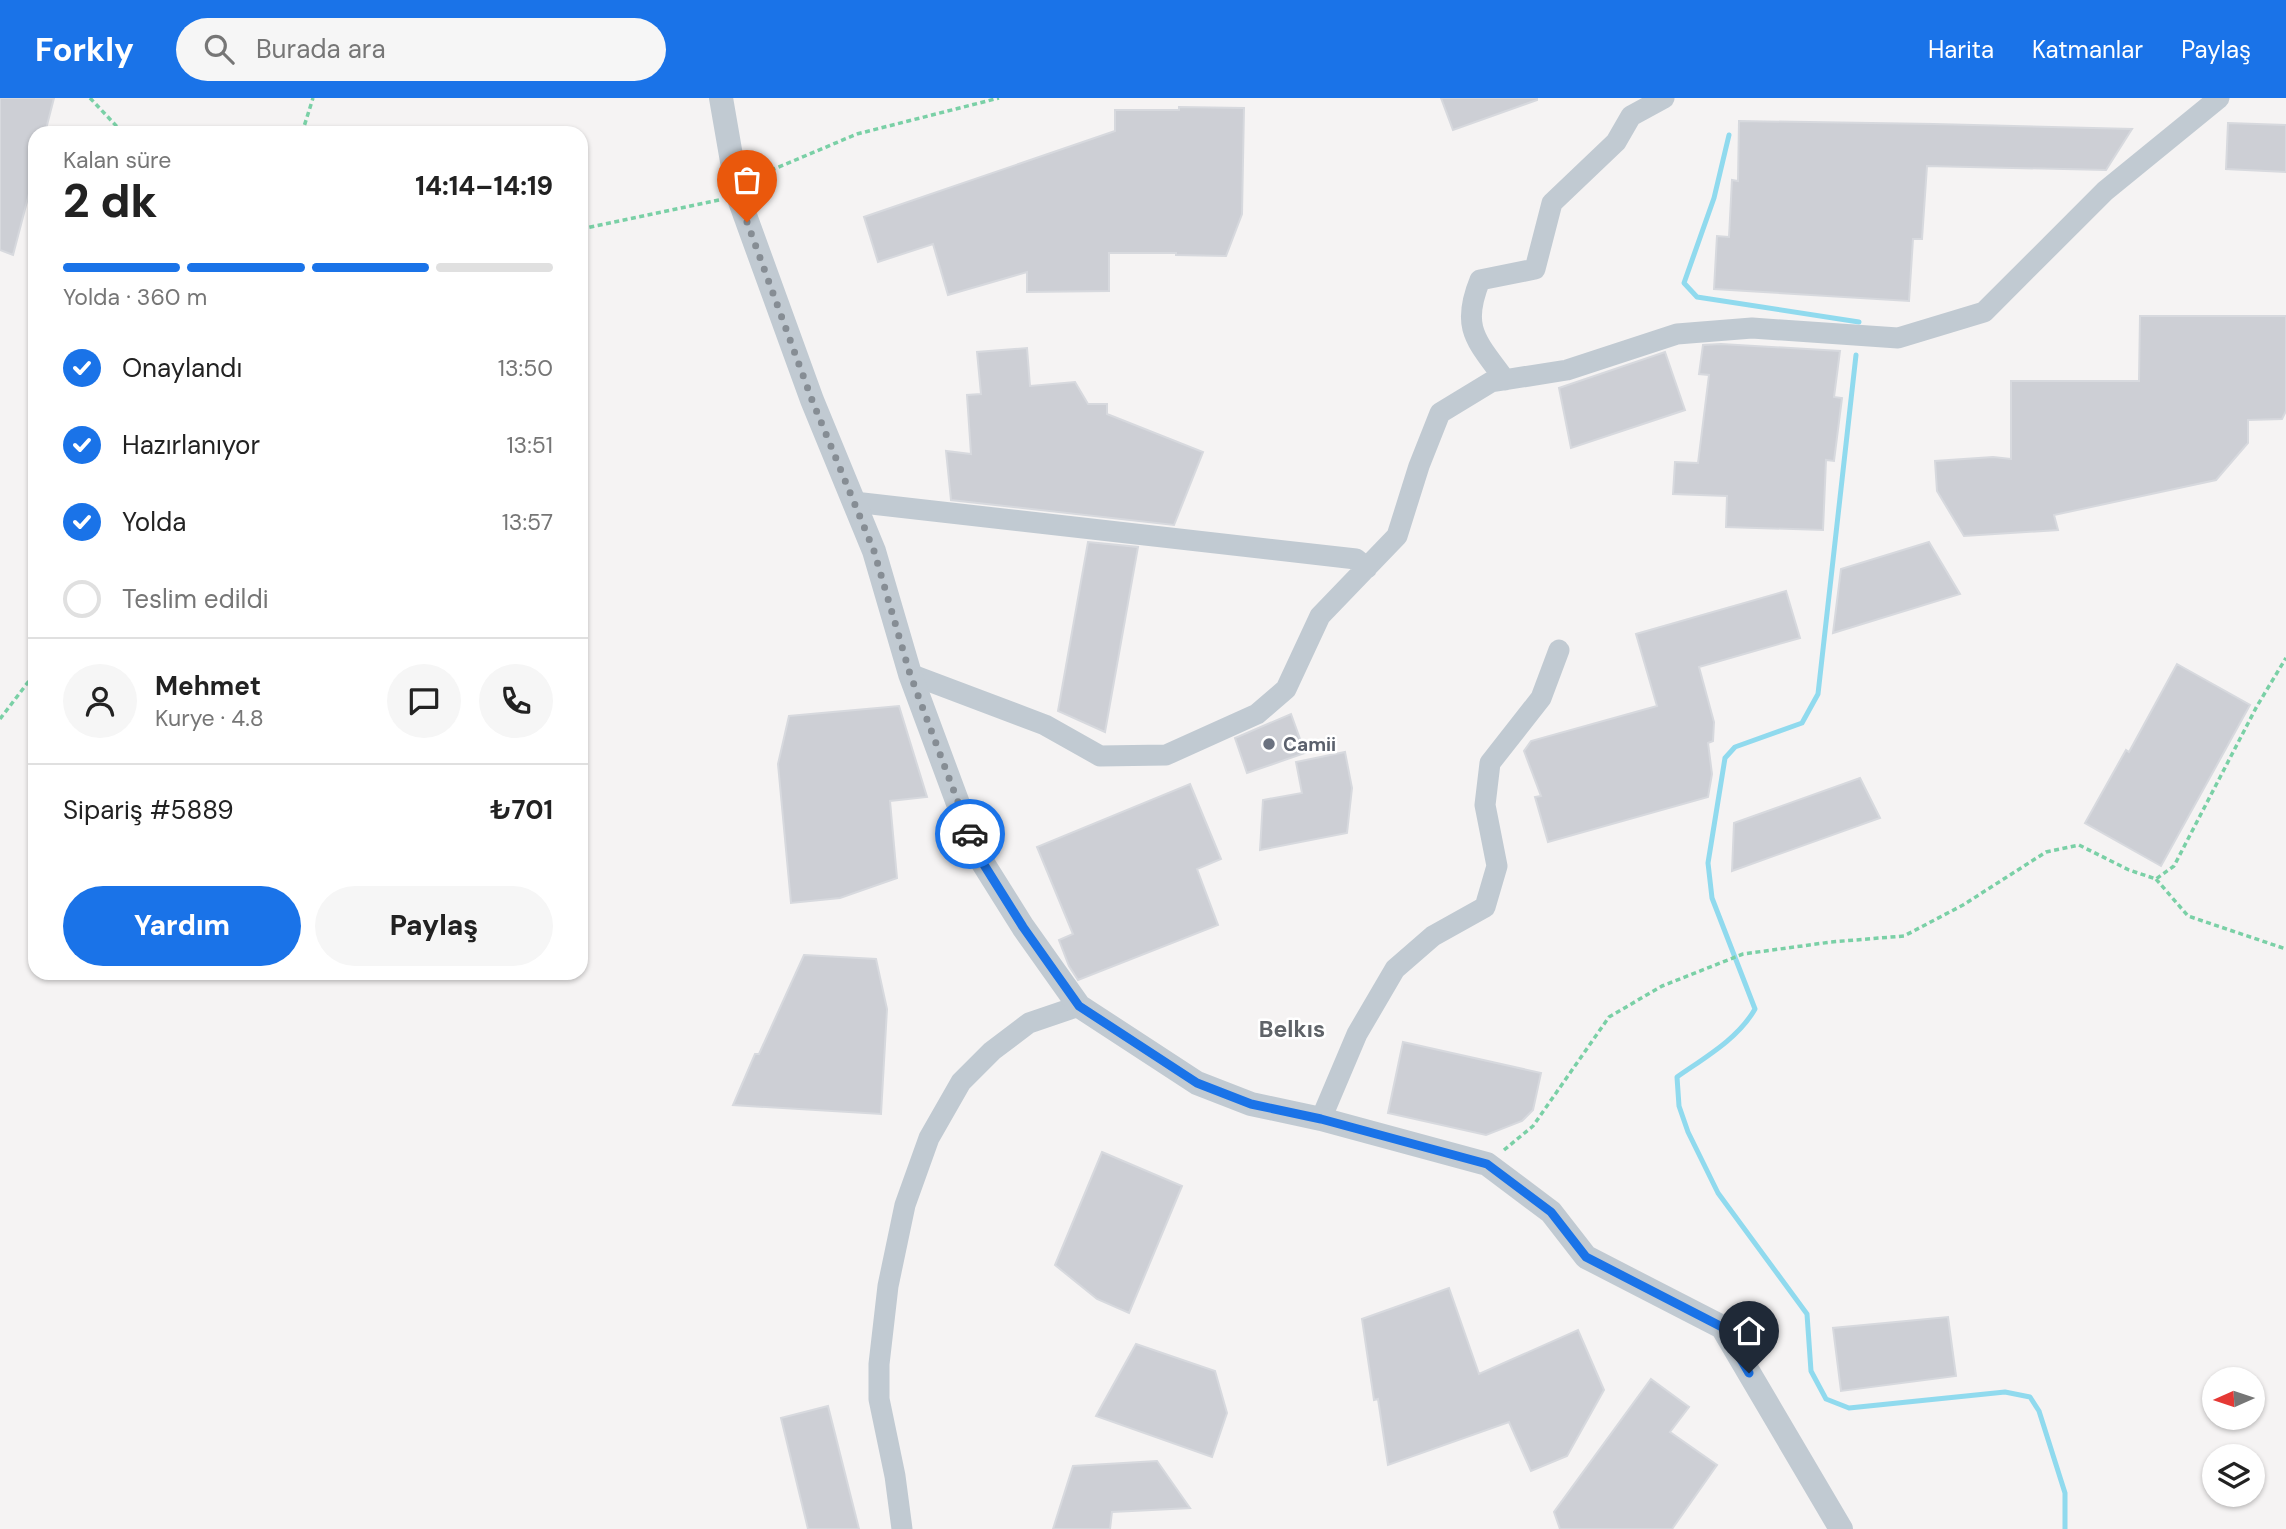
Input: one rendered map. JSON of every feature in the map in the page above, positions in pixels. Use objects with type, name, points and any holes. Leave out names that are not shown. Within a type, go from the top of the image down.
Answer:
[{"type":"street","points":[[721,98],[737,190],[812,400],[874,551],[910,674],[976,852],[1023,927],[1079,1006],[1197,1083],[1251,1104],[1321,1119],[1487,1164],[1551,1212],[1586,1257],[1722,1327],[1842,1529]]},
{"type":"street","points":[[1505,380],[1473,336],[1470,304],[1480,280],[1535,269],[1552,203],[1616,142],[1631,116],[1664,98]]},
{"type":"street","points":[[910,674],[1045,725],[1100,756],[1167,755],[1257,714],[1286,689],[1320,615],[1397,536],[1419,466],[1440,413],[1491,382],[1566,370],[1677,334],[1752,328],[1898,338],[1984,312],[2105,191],[2219,98]]},
{"type":"street","points":[[853,502],[1356,559],[1367,568]]},
{"type":"street","points":[[1321,1119],[1357,1034],[1395,969],[1433,936],[1485,908],[1497,866],[1485,805],[1490,763],[1541,698],[1559,650]]},
{"type":"street","points":[[902,1529],[895,1476],[879,1399],[879,1364],[888,1286],[905,1205],[929,1138],[961,1082],[992,1051],[1029,1023],[1079,1006]]},
{"type":"path","points":[[90,98],[116,126]]},
{"type":"path","points":[[304,126],[313,98]]},
{"type":"path","points":[[588,227],[737,190],[857,134],[999,98]]},
{"type":"path","points":[[2156,879],[2174,866],[2257,706],[2286,658]]},
{"type":"path","points":[[0,719],[28,682]]},
{"type":"path","points":[[1487,1164],[1533,1126],[1609,1017],[1662,986],[1743,954],[1831,942],[1904,936],[1963,905],[2046,852],[2079,845],[2129,870],[2156,879],[2188,916],[2286,948]]},
{"type":"building","points":[[0,98],[54,98],[47,126],[28,126],[28,198],[13,255],[0,250]]},
{"type":"building","points":[[1441,98],[1537,98],[1537,100],[1453,130]]},
{"type":"building","points":[[1179,107],[1244,108],[1242,214],[1226,256],[1109,253],[1109,291],[1027,292],[1027,272],[948,295],[933,244],[878,262],[864,217],[1115,131],[1115,110],[1179,110]]},
{"type":"building","points":[[1739,121],[2132,129],[2106,170],[1927,166],[1922,239],[1913,239],[1909,301],[1714,289],[1717,236],[1729,237],[1732,180],[1738,181]]},
{"type":"building","points":[[2228,123],[2286,125],[2286,172],[2226,169]]},
{"type":"building","points":[[2140,316],[2286,316],[2286,411],[2282,419],[2248,420],[2248,443],[2216,480],[2054,515],[2058,530],[1964,536],[1937,491],[1935,461],[1993,457],[2011,459],[2011,381],[2139,381]]},
{"type":"building","points":[[1703,345],[1840,351],[1834,397],[1842,398],[1834,461],[1826,460],[1823,530],[1726,527],[1727,496],[1673,494],[1675,462],[1698,463],[1709,375],[1699,374]]},
{"type":"building","points":[[1027,348],[1030,386],[1075,382],[1088,404],[1107,404],[1107,414],[1203,452],[1174,525],[951,500],[946,451],[971,454],[967,395],[981,394],[977,352]]},
{"type":"building","points":[[1665,352],[1685,410],[1571,448],[1559,388]]},
{"type":"building","points":[[1088,542],[1138,547],[1105,732],[1058,711]]},
{"type":"building","points":[[1929,542],[1960,594],[1833,633],[1841,569]]},
{"type":"building","points":[[1786,591],[1800,638],[1699,667],[1714,722],[1713,741],[1708,743],[1712,774],[1708,797],[1548,842],[1535,797],[1541,796],[1524,751],[1531,741],[1657,706],[1636,634]]},
{"type":"building","points":[[2177,664],[2250,705],[2161,866],[2085,823],[2126,750],[2129,752]]},
{"type":"building","points":[[899,706],[927,797],[890,801],[897,878],[840,898],[791,903],[778,764],[789,716]]},
{"type":"building","name":"Camii","points":[[1291,714],[1305,753],[1247,773],[1235,738]]},
{"type":"building","points":[[1345,752],[1352,788],[1347,833],[1260,850],[1263,800],[1302,793],[1296,762]]},
{"type":"building","points":[[1860,778],[1880,818],[1732,871],[1734,823]]},
{"type":"building","points":[[1190,784],[1221,859],[1197,869],[1218,925],[1078,980],[1069,966],[1059,940],[1073,934],[1037,847]]},
{"type":"building","points":[[804,955],[876,959],[887,1009],[881,1114],[733,1105]]},
{"type":"building","points":[[1403,1042],[1541,1073],[1533,1110],[1522,1121],[1486,1135],[1388,1113]]},
{"type":"building","points":[[1102,1152],[1182,1186],[1129,1313],[1097,1299],[1055,1265]]},
{"type":"building","points":[[1449,1288],[1479,1374],[1578,1330],[1604,1390],[1567,1456],[1531,1471],[1509,1422],[1388,1465],[1378,1399],[1374,1400],[1362,1319]]},
{"type":"building","points":[[1948,1317],[1956,1376],[1841,1391],[1833,1328]]},
{"type":"building","points":[[1136,1344],[1215,1371],[1227,1413],[1212,1457],[1096,1416]]},
{"type":"building","points":[[1651,1379],[1689,1407],[1670,1432],[1717,1465],[1672,1529],[1560,1529],[1554,1512]]},
{"type":"building","points":[[828,1406],[859,1529],[808,1529],[781,1418]]},
{"type":"building","points":[[1157,1461],[1190,1508],[1112,1512],[1110,1529],[1053,1529],[1073,1466]]},
{"type":"waterway","points":[[1729,135],[1714,198],[1684,283],[1697,297],[1859,322]]},
{"type":"waterway","points":[[1856,355],[1818,694],[1802,723],[1735,747],[1725,758],[1708,863],[1712,898],[1755,1009],[1730,1039],[1677,1077],[1679,1106],[1688,1132],[1718,1193],[1807,1314],[1811,1371],[1826,1399],[1849,1408],[2005,1392],[2030,1397],[2039,1411],[2065,1493],[2065,1529]]},
{"type":"way so far","points":[[747,222],[812,400],[874,551],[910,674],[970,834]]},
{"type":"place","name":"Camii","points":[[1269,744]]},
{"type":"district","name":"Belkıs","points":[[1292,1029]]},
{"type":"route","points":[[970,834],[976,852],[1023,927],[1079,1006],[1197,1083],[1251,1104],[1321,1119],[1487,1164],[1551,1212],[1586,1257],[1722,1327],[1749,1373]]}]
